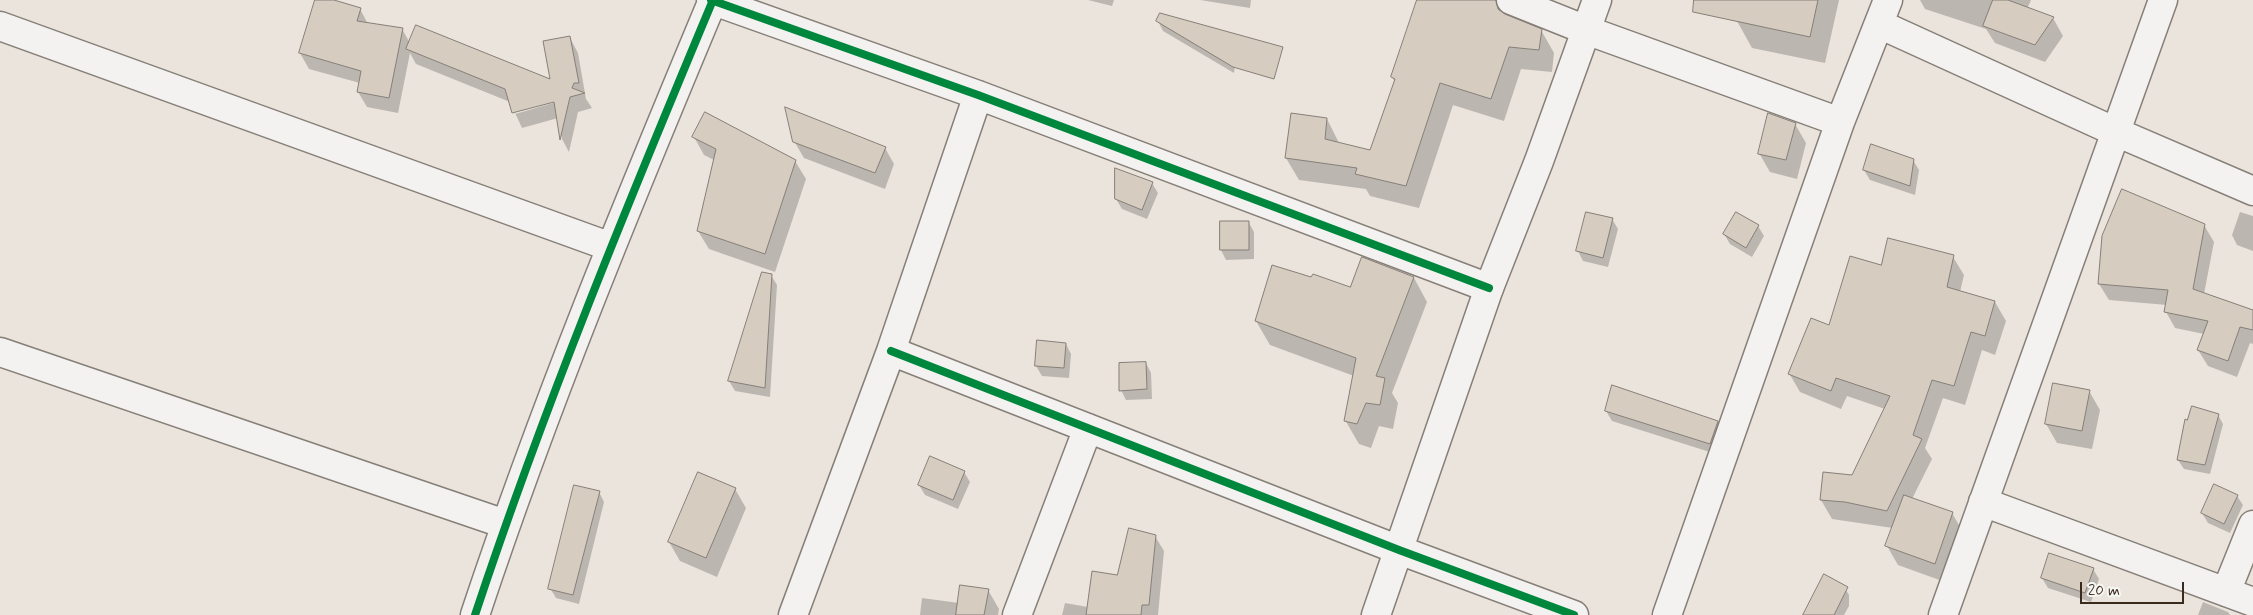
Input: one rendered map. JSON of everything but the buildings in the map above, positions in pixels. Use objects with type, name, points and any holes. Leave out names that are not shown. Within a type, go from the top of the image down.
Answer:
[{"type":"street","points":[[476,615],[505,524],[612,247],[712,0],[978,95],[1489,288]]},
{"type":"street","points":[[1511,0],[1586,30],[1840,122]]},
{"type":"street","points":[[1376,615],[1489,288],[1539,161],[1597,0]]},
{"type":"street","points":[[1942,615],[2093,200],[2163,0]]},
{"type":"street","points":[[1667,615],[1840,122],[1884,12],[2116,132],[2253,192]]},
{"type":"street","points":[[0,26],[612,247]]},
{"type":"street","points":[[793,615],[891,351],[978,95]]},
{"type":"street","points":[[891,351],[1399,550],[1574,615]]},
{"type":"street","points":[[0,352],[505,524]]},
{"type":"street","points":[[1017,615],[1088,428]]},
{"type":"street","points":[[1983,502],[2253,602]]},
{"type":"street","points":[[2226,592],[2253,525]]},
{"type":"cycle path","points":[[711,0],[978,95],[1489,288]]},
{"type":"cycle path","points":[[475,615],[558,383],[713,0]]},
{"type":"cycle path","points":[[891,351],[1399,550],[1574,615]]}]
